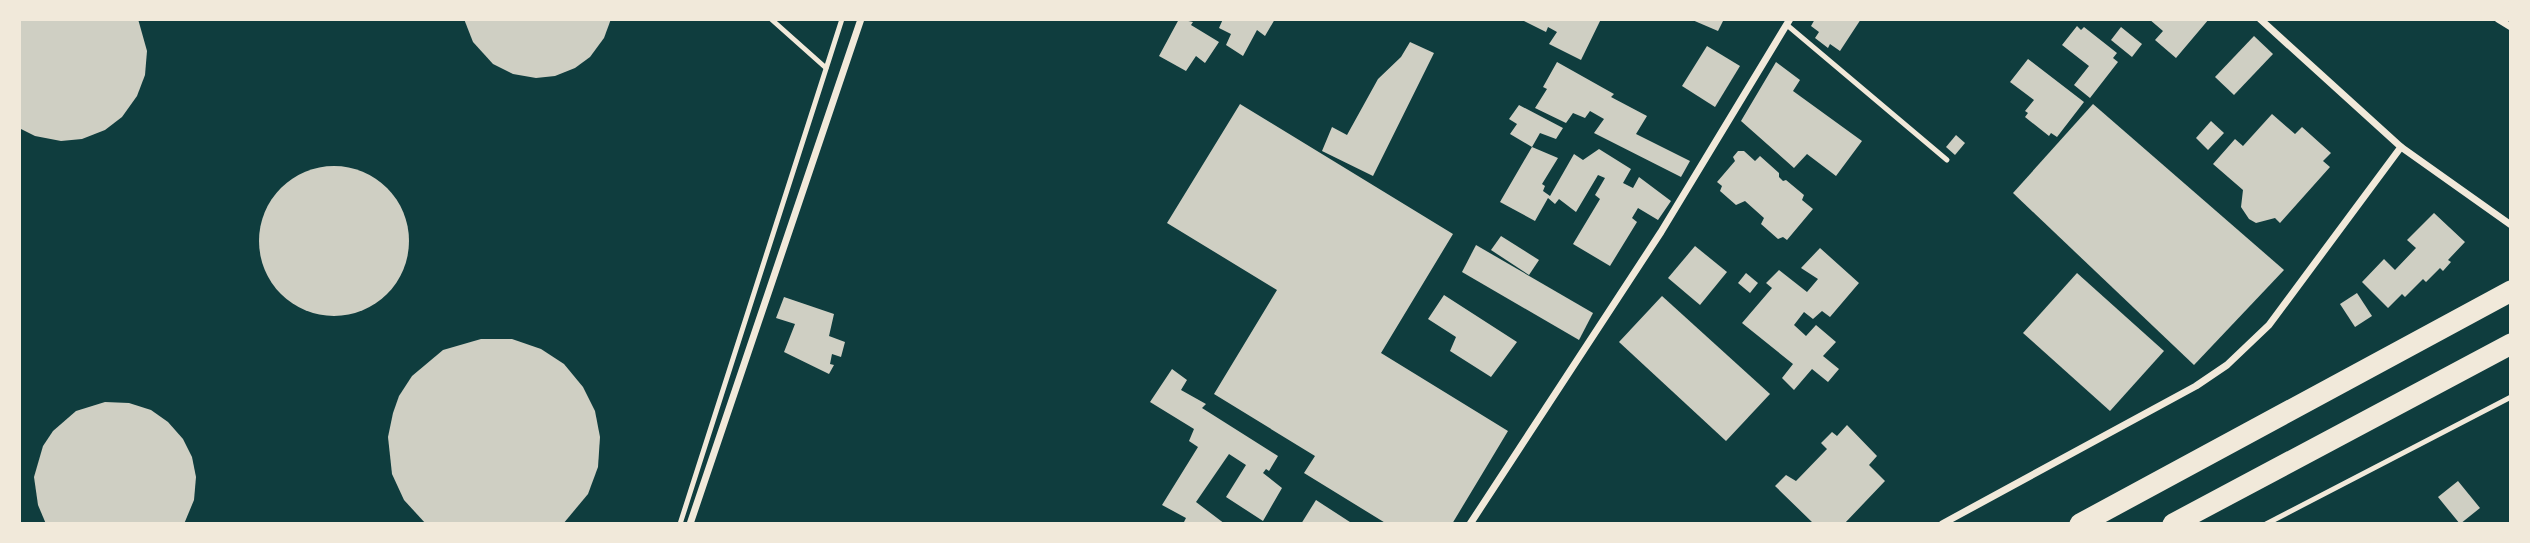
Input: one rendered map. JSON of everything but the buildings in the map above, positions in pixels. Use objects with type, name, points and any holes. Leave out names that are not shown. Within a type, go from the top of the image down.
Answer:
[{"type":"highway","points":[[2080,524],[2511,291]]},
{"type":"highway","points":[[2173,524],[2511,344]]},
{"type":"street","points":[[690,524],[861,19]]},
{"type":"street","points":[[2260,19],[2401,147],[2511,225]]},
{"type":"street","points":[[2498,19],[2511,27]]},
{"type":"street","points":[[1470,524],[1661,232],[1789,22]]},
{"type":"street","points":[[1942,524],[2196,386],[2227,365],[2269,325],[2401,147]]},
{"type":"lane","points":[[771,19],[826,68]]},
{"type":"lane","points":[[680,524],[842,19]]},
{"type":"lane","points":[[1789,22],[1947,160]]},
{"type":"lane","points":[[2266,524],[2511,397]]}]
